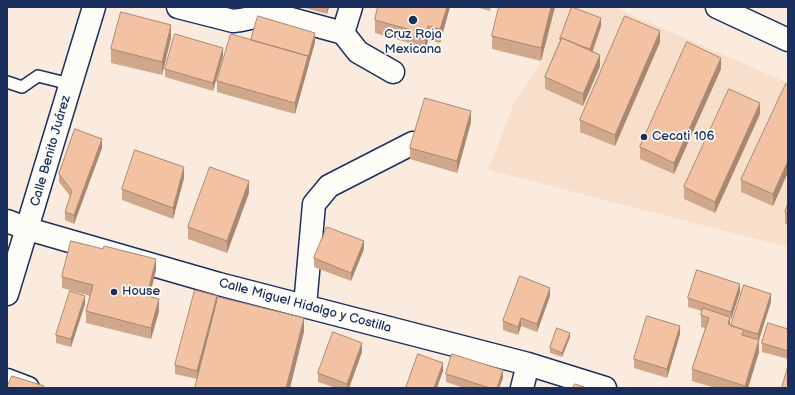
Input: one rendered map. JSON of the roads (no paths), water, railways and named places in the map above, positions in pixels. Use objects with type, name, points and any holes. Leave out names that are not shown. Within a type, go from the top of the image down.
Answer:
[{"type":"street","name":"Calle Benito Juárez","points":[[7,294],[28,229],[94,7]]},
{"type":"street","points":[[178,7],[233,21],[264,15],[277,15],[343,34],[358,52],[393,72]]},
{"type":"street","points":[[343,34],[351,7]]},
{"type":"street","points":[[717,7],[788,40]]},
{"type":"street","points":[[306,306],[314,204],[330,186],[413,143]]},
{"type":"street","name":"Calle Miguel Hidalgo y Costilla","points":[[7,221],[28,229],[219,284],[528,364],[605,388]]},
{"type":"street","points":[[522,388],[528,364]]},
{"type":"street","points":[[7,380],[28,388]]},
{"type":"lane","points":[[7,82],[22,87],[38,76],[70,84]]},
{"type":"place","name":"Cruz Roja Mexicana","points":[[413,20]]},
{"type":"place","name":"Cecati 106","points":[[644,137]]},
{"type":"place","name":"House","points":[[114,292]]}]
